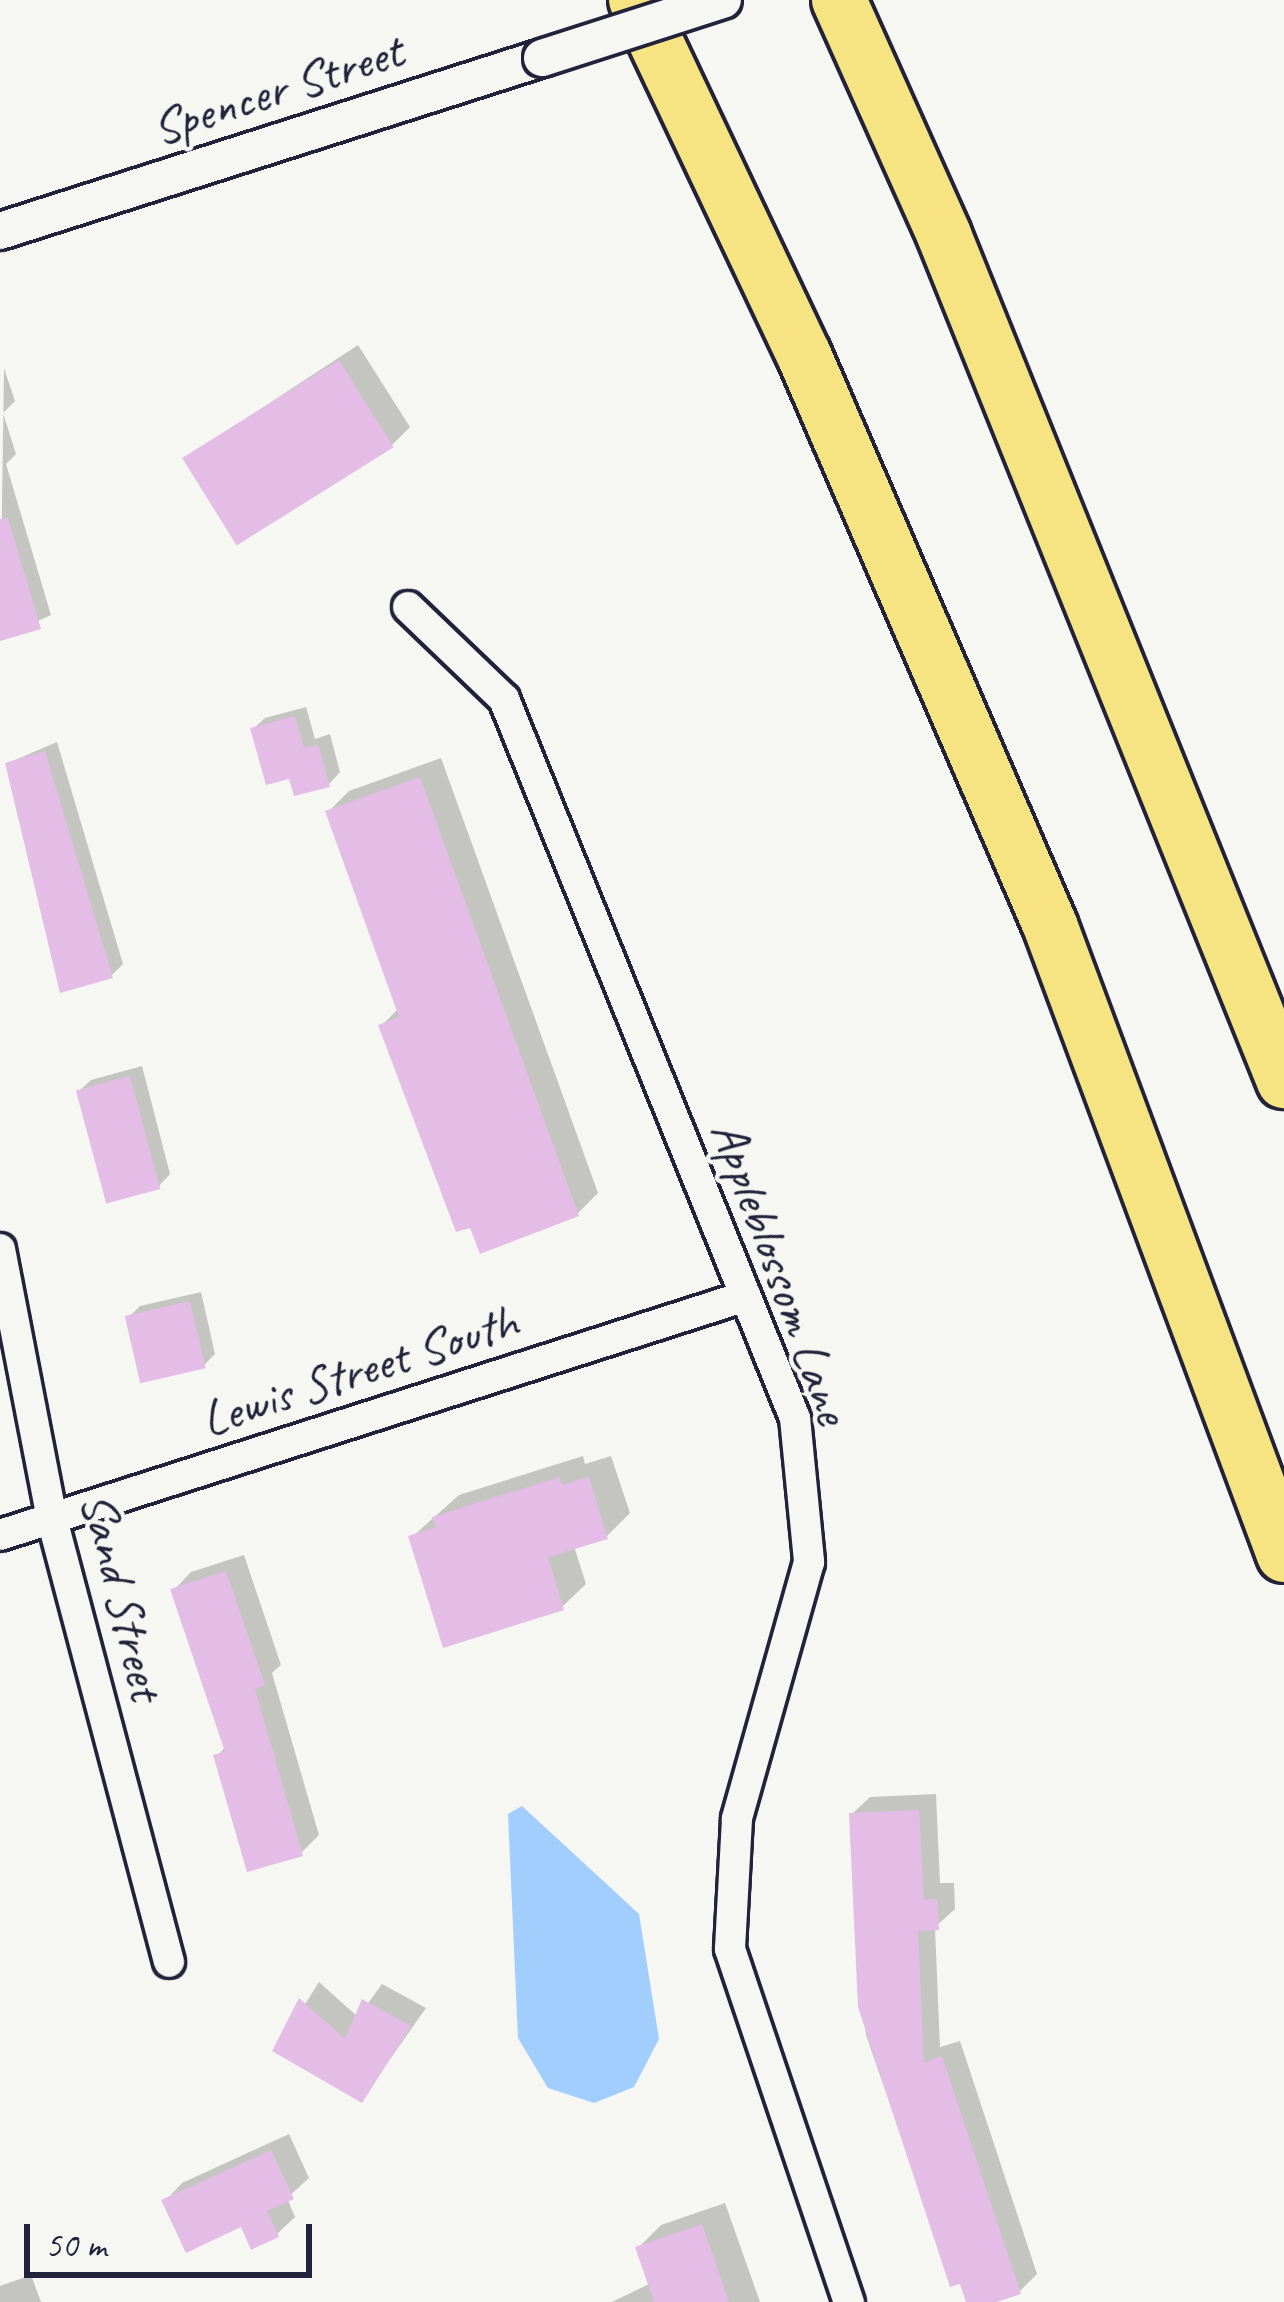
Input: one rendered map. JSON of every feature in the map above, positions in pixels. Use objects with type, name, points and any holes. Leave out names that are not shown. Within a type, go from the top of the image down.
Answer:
[{"type":"highway","points":[[636,0],[804,356],[1050,925],[1284,1555]]},
{"type":"highway","points":[[839,0],[971,300],[1284,1081]]},
{"type":"street","name":"Spencer Street","points":[[0,231],[723,0]]},
{"type":"street","name":"Appleblossom Lane","points":[[408,607],[504,699],[795,1418],[809,1562],[737,1819],[730,1949],[849,2302]]},
{"type":"street","name":"Sand Street","points":[[0,1250],[52,1519],[169,1962]]},
{"type":"street","name":"Lewis Street South","points":[[0,1535],[746,1296]]},
{"type":"water","points":[[522,1806],[639,1914],[659,2039],[634,2087],[594,2103],[548,2088],[518,2038],[508,1814]]},
{"type":"building","points":[[339,360],[394,447],[237,545],[182,458]]},
{"type":"building","points":[[8,518],[41,629],[0,641],[0,519]]},
{"type":"building","points":[[295,716],[304,748],[318,744],[330,787],[294,796],[289,779],[266,785],[250,728]]},
{"type":"building","points":[[45,751],[113,978],[60,993],[5,763]]},
{"type":"building","points":[[420,777],[579,1216],[480,1254],[470,1228],[456,1232],[378,1025],[399,1017],[325,811]]},
{"type":"building","points":[[130,1076],[160,1189],[106,1204],[76,1090]]},
{"type":"building","points":[[190,1301],[206,1368],[140,1383],[125,1316]]},
{"type":"building","points":[[560,1477],[562,1485],[589,1477],[608,1539],[548,1557],[564,1610],[443,1648],[408,1536],[436,1527],[432,1517]]},
{"type":"building","points":[[226,1571],[265,1685],[255,1689],[303,1856],[247,1872],[213,1755],[225,1752],[170,1589]]},
{"type":"building","points":[[919,1810],[924,1900],[937,1899],[939,1930],[918,1931],[924,2063],[942,2056],[1021,2294],[997,2302],[966,2302],[960,2284],[950,2287],[858,2007],[849,1813]]},
{"type":"building","points":[[299,1998],[345,2039],[362,1999],[411,2026],[362,2103],[272,2051]]},
{"type":"building","points":[[271,2150],[294,2199],[267,2211],[279,2237],[251,2250],[241,2227],[186,2253],[161,2200]]},
{"type":"building","points":[[702,2224],[729,2302],[654,2302],[635,2247]]}]
